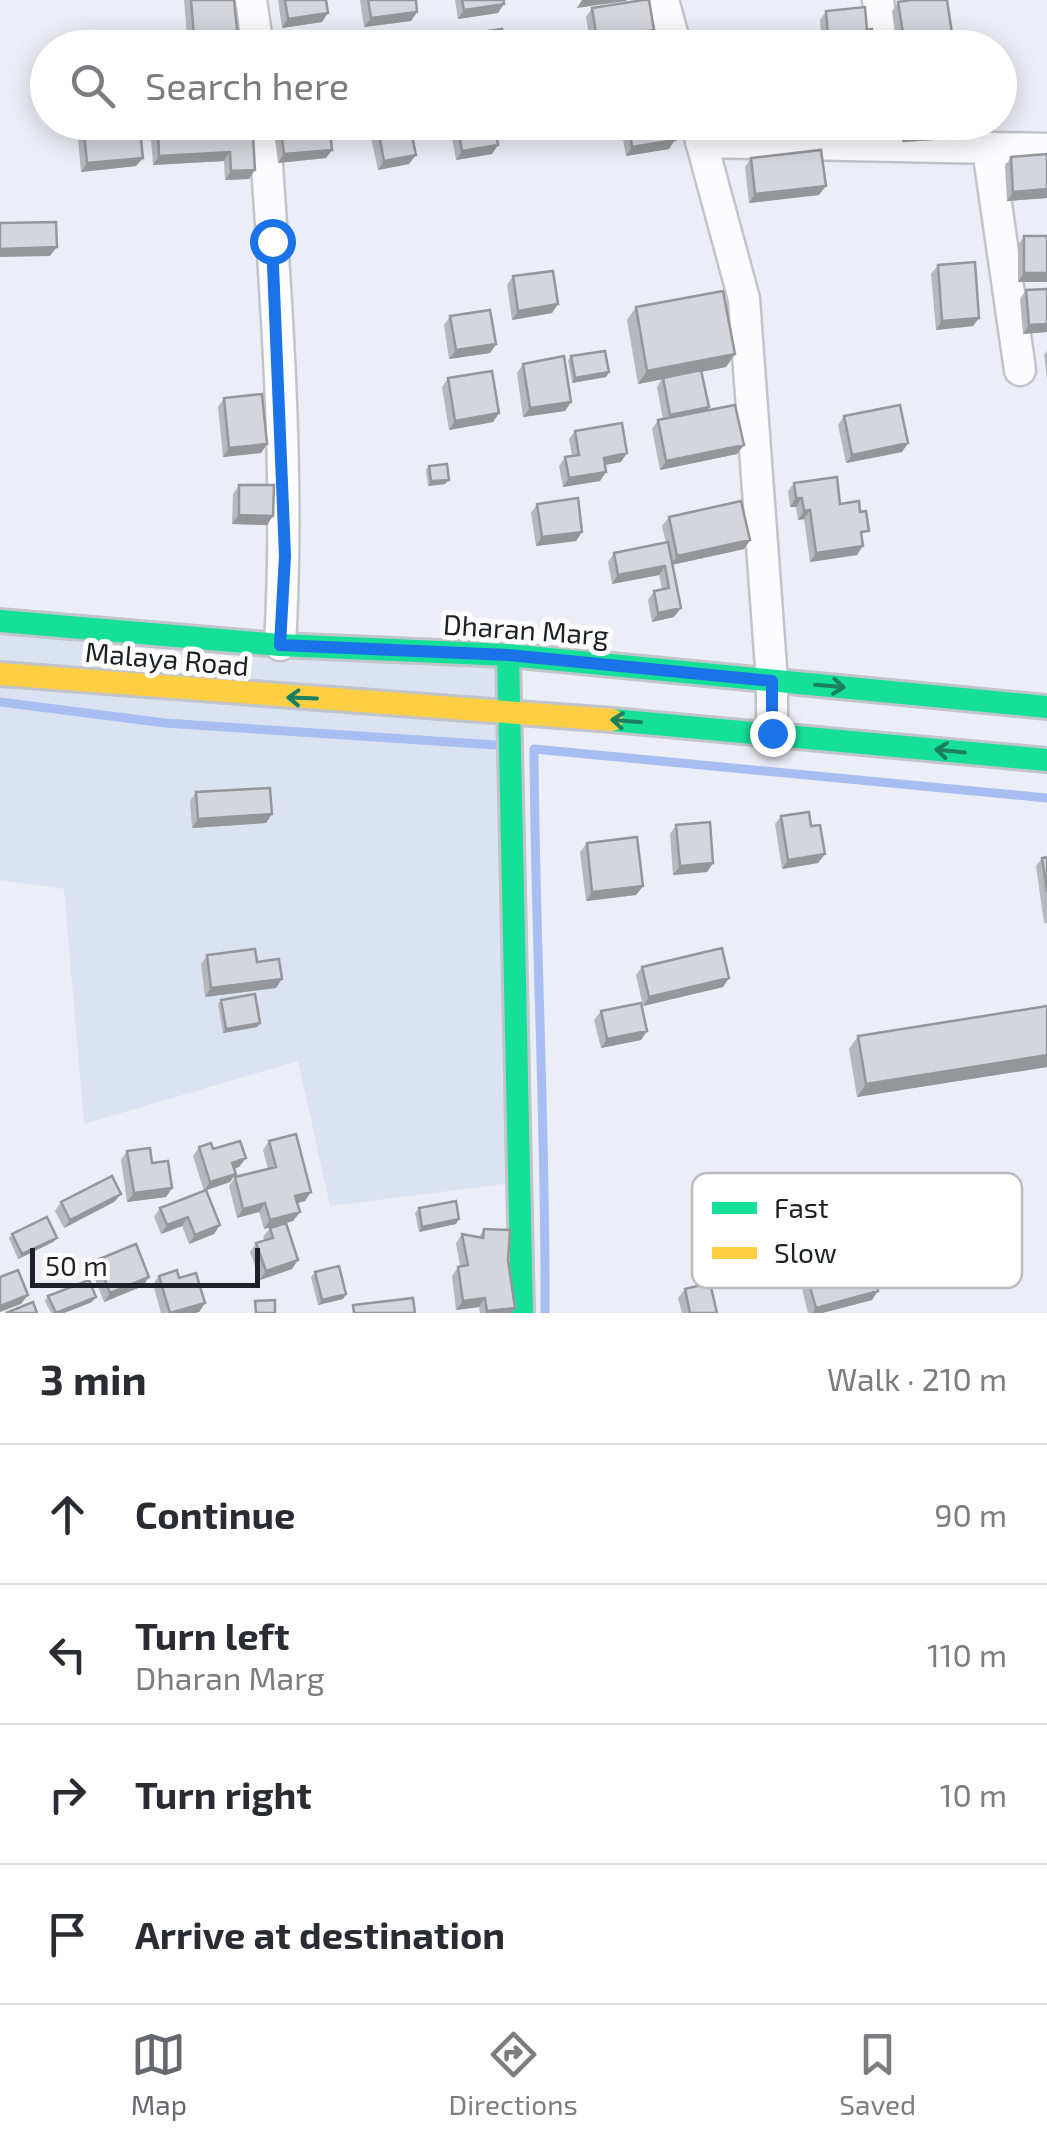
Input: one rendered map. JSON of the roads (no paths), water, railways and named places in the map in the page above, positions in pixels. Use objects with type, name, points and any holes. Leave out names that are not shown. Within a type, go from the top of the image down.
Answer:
[{"type":"main road","name":"Dharan Marg","points":[[0,621],[280,645],[508,655],[1047,707]]},
{"type":"main road","points":[[508,655],[506,710],[522,1313]]},
{"type":"main road","name":"Malaya Road","points":[[0,674],[281,698],[506,710],[1047,760]]},
{"type":"street","points":[[251,0],[255,30]]},
{"type":"street","points":[[663,0],[671,30]]},
{"type":"street","points":[[878,0],[881,30]]},
{"type":"street","points":[[265,140],[285,556],[280,645]]},
{"type":"street","points":[[700,140],[744,299],[772,681],[772,733]]},
{"type":"street","points":[[930,140],[988,149],[1047,149]]},
{"type":"street","points":[[988,149],[1020,370]]},
{"type":"waterway","points":[[0,702],[165,723],[496,745]]},
{"type":"waterway","points":[[545,1313],[534,749],[1047,798]]}]
